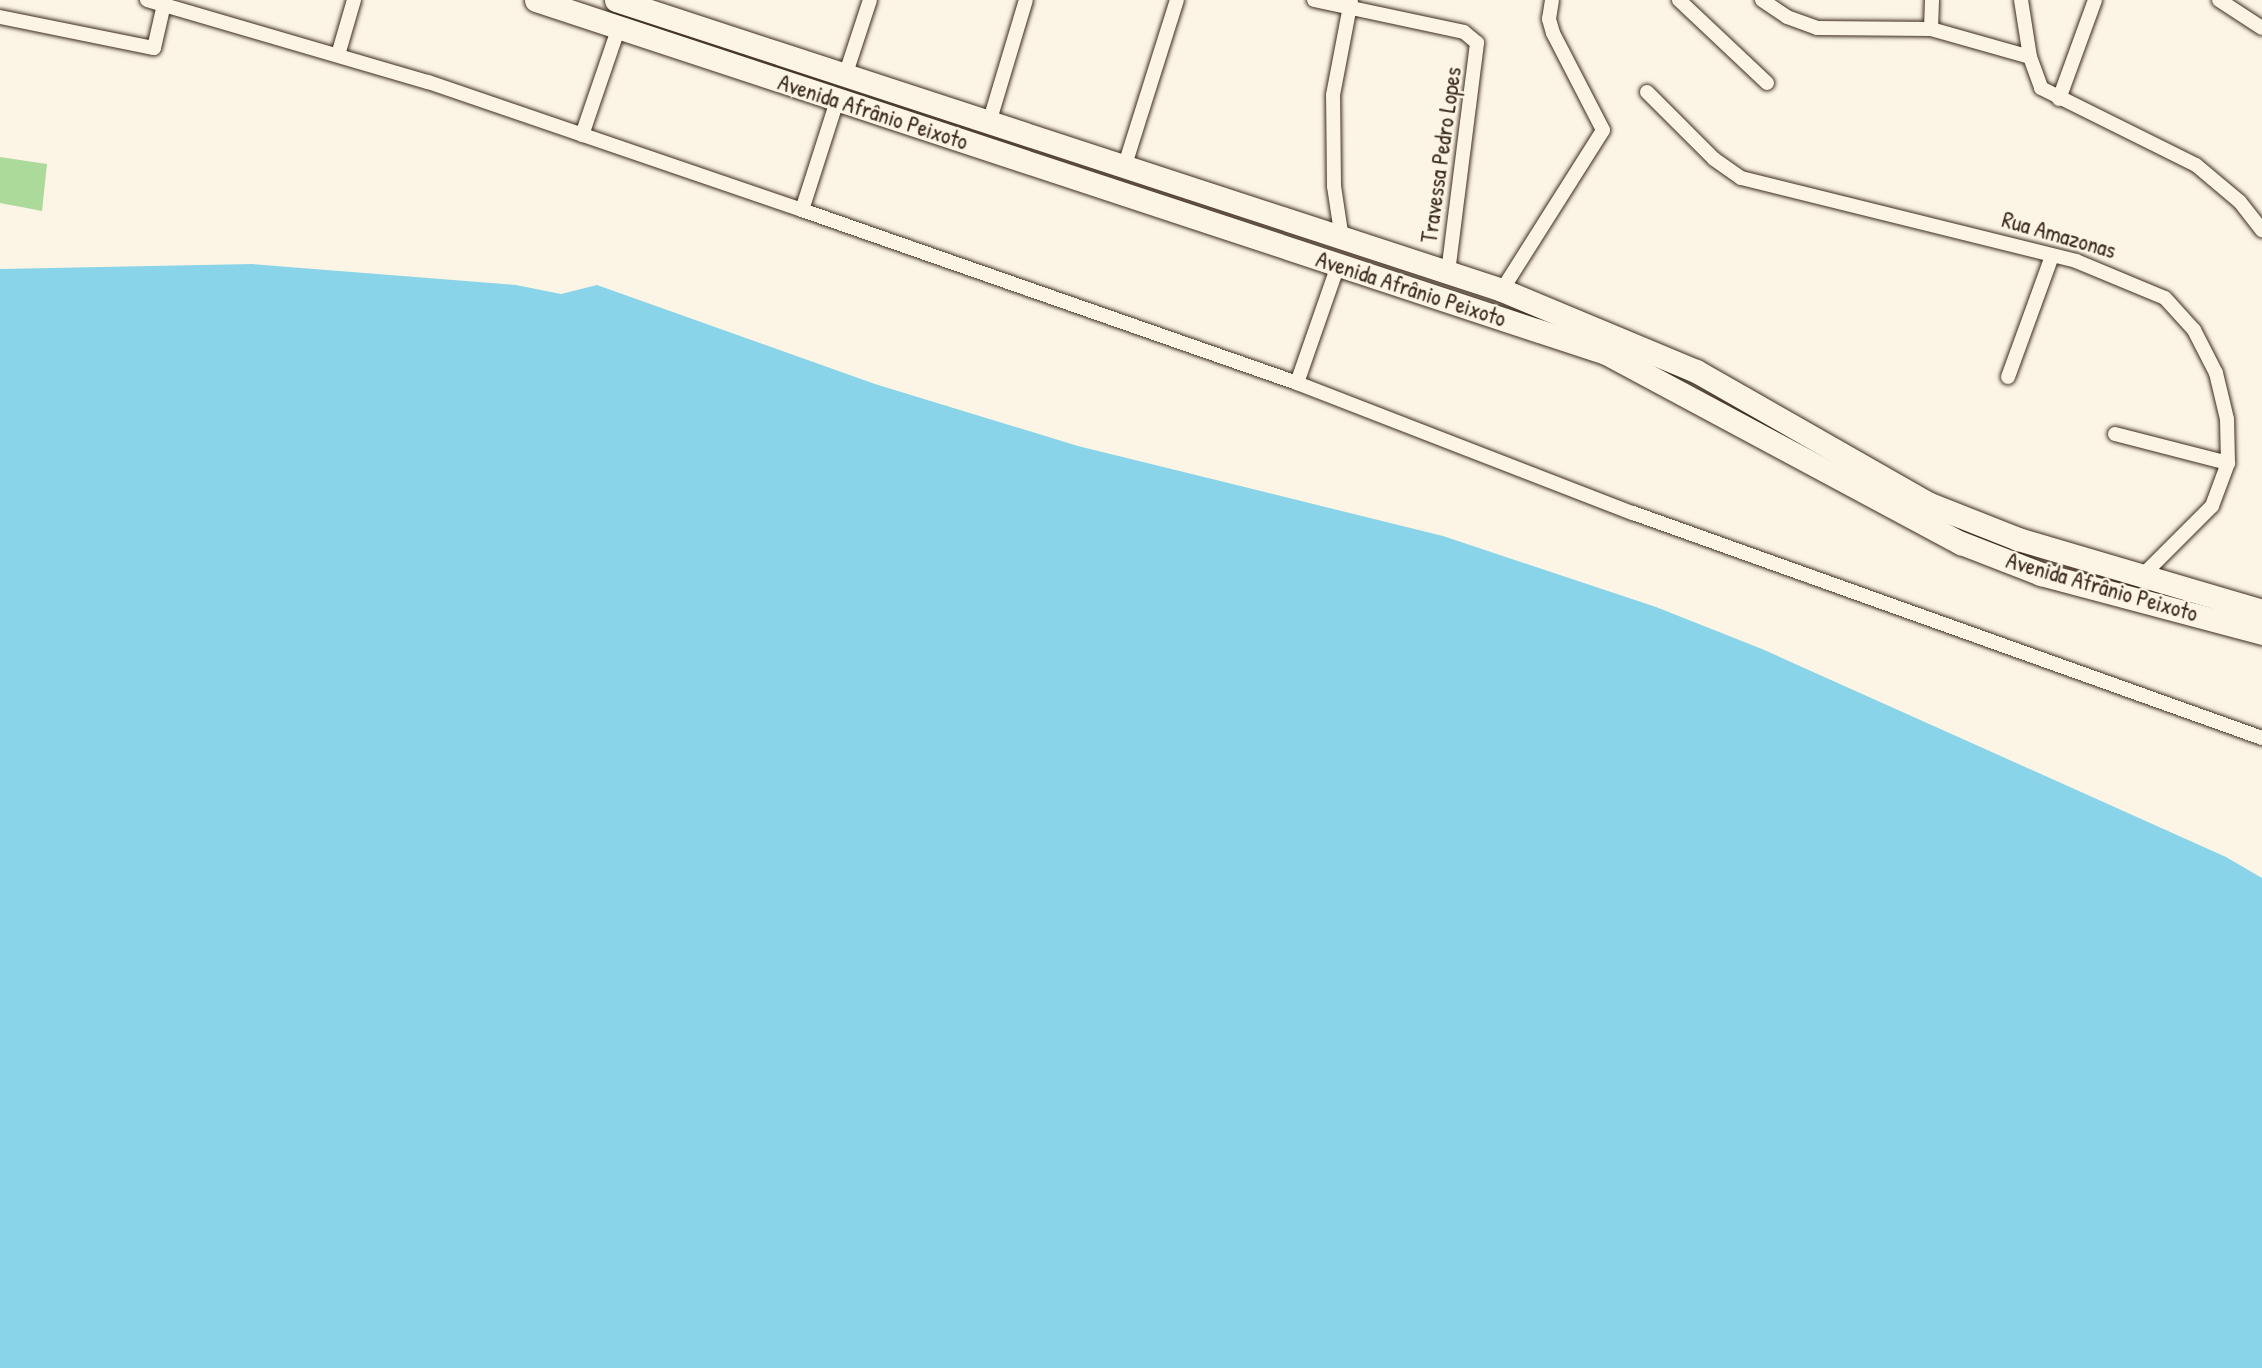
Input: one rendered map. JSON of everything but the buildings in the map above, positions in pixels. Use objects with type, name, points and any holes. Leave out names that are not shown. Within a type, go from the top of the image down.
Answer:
[{"type":"main road","name":"Avenida Afrânio Peixoto","points":[[536,0],[1605,353],[1961,543],[2040,574],[2262,634]]},
{"type":"main road","name":"Avenida Afrânio Peixoto","points":[[625,1],[845,76],[1502,290],[1696,371],[1927,503],[2018,539],[2262,611]]},
{"type":"street","points":[[147,0],[338,55],[802,210],[1297,383],[1633,513],[2262,738]]},
{"type":"street","points":[[338,55],[354,0]]},
{"type":"street","points":[[845,76],[870,0]]},
{"type":"street","points":[[989,123],[1026,0]]},
{"type":"street","points":[[1124,167],[1177,0]]},
{"type":"street","points":[[1314,0],[1350,5],[1332,106],[1334,186],[1342,239]]},
{"type":"street","points":[[1502,290],[1602,130],[1553,33],[1549,19],[1552,0]]},
{"type":"street","points":[[1679,0],[1767,83]]},
{"type":"street","points":[[1762,0],[1787,17],[1817,28],[1931,29],[2030,57]]},
{"type":"street","points":[[1931,29],[1932,0]]},
{"type":"street","points":[[2021,0],[2030,57],[2041,88],[2196,165],[2240,202],[2260,228]]},
{"type":"street","points":[[2059,99],[2095,0]]},
{"type":"street","points":[[2220,0],[2262,28]]},
{"type":"street","points":[[0,17],[136,45],[157,45],[164,3]]},
{"type":"street","name":"Travessa Pedro Lopes","points":[[1350,5],[1464,33],[1477,43],[1448,272]]},
{"type":"street","points":[[582,135],[619,27]]},
{"type":"street","name":"Rua Amazonas","points":[[1647,92],[1719,164],[1741,178],[2052,256],[2152,289],[2179,312],[2194,330],[2216,373],[2227,419],[2228,463],[2212,506],[2142,576]]},
{"type":"street","points":[[802,210],[837,101]]},
{"type":"street","points":[[2008,377],[2052,256]]},
{"type":"street","points":[[1297,383],[1338,265]]},
{"type":"street","points":[[2115,434],[2228,463]]},
{"type":"green space","points":[[0,157],[47,164],[42,211],[0,203]]},
{"type":"water","points":[[252,264],[516,285],[561,294],[597,285],[875,384],[1078,446],[1443,536],[1656,607],[1762,649],[2226,857],[2262,878],[2262,1368],[0,1368],[0,269]]}]
